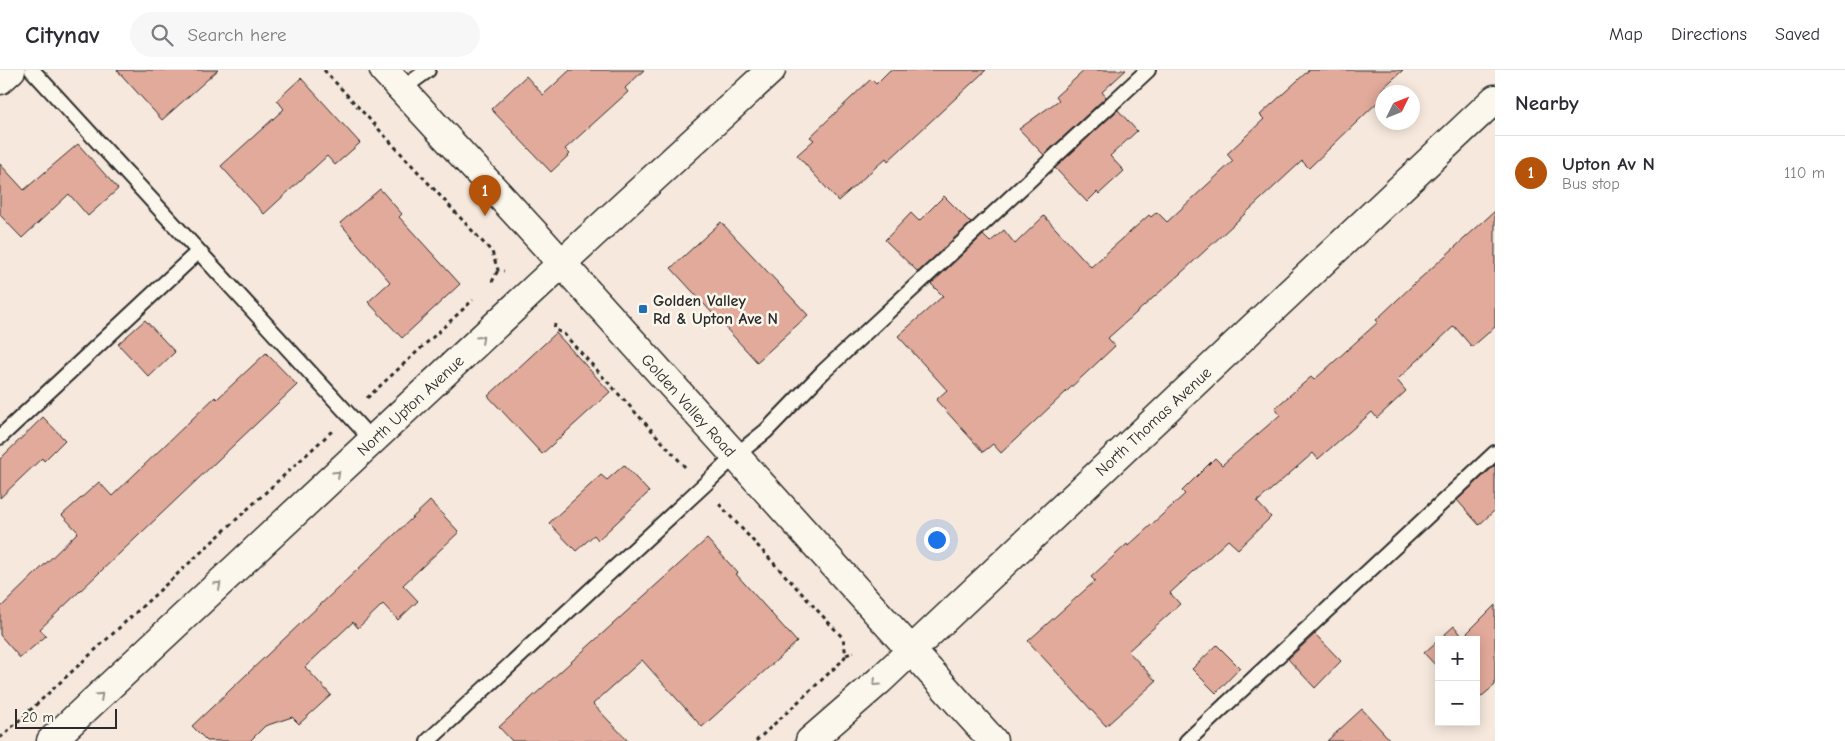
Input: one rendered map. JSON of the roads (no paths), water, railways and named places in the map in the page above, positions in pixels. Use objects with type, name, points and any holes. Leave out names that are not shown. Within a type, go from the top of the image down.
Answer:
[{"type":"street","points":[[0,80],[11,70]]},
{"type":"street","name":"North Upton Avenue","points":[[51,741],[771,70]]},
{"type":"street","name":"Golden Valley Road","points":[[393,80],[993,741]]},
{"type":"street","name":"North Thomas Avenue","points":[[810,741],[879,680],[1495,99]]},
{"type":"lane","points":[[32,70],[372,440]]},
{"type":"lane","points":[[393,80],[428,70]]},
{"type":"lane","points":[[428,741],[735,456],[766,431],[831,365],[1148,70]]},
{"type":"lane","points":[[0,437],[198,252]]},
{"type":"lane","points":[[1187,741],[1495,453]]},
{"type":"place","name":"Upton Av N","points":[[485,216]]},
{"type":"place","name":"Golden Valley Rd & Upton Ave N","points":[[643,309]]}]
